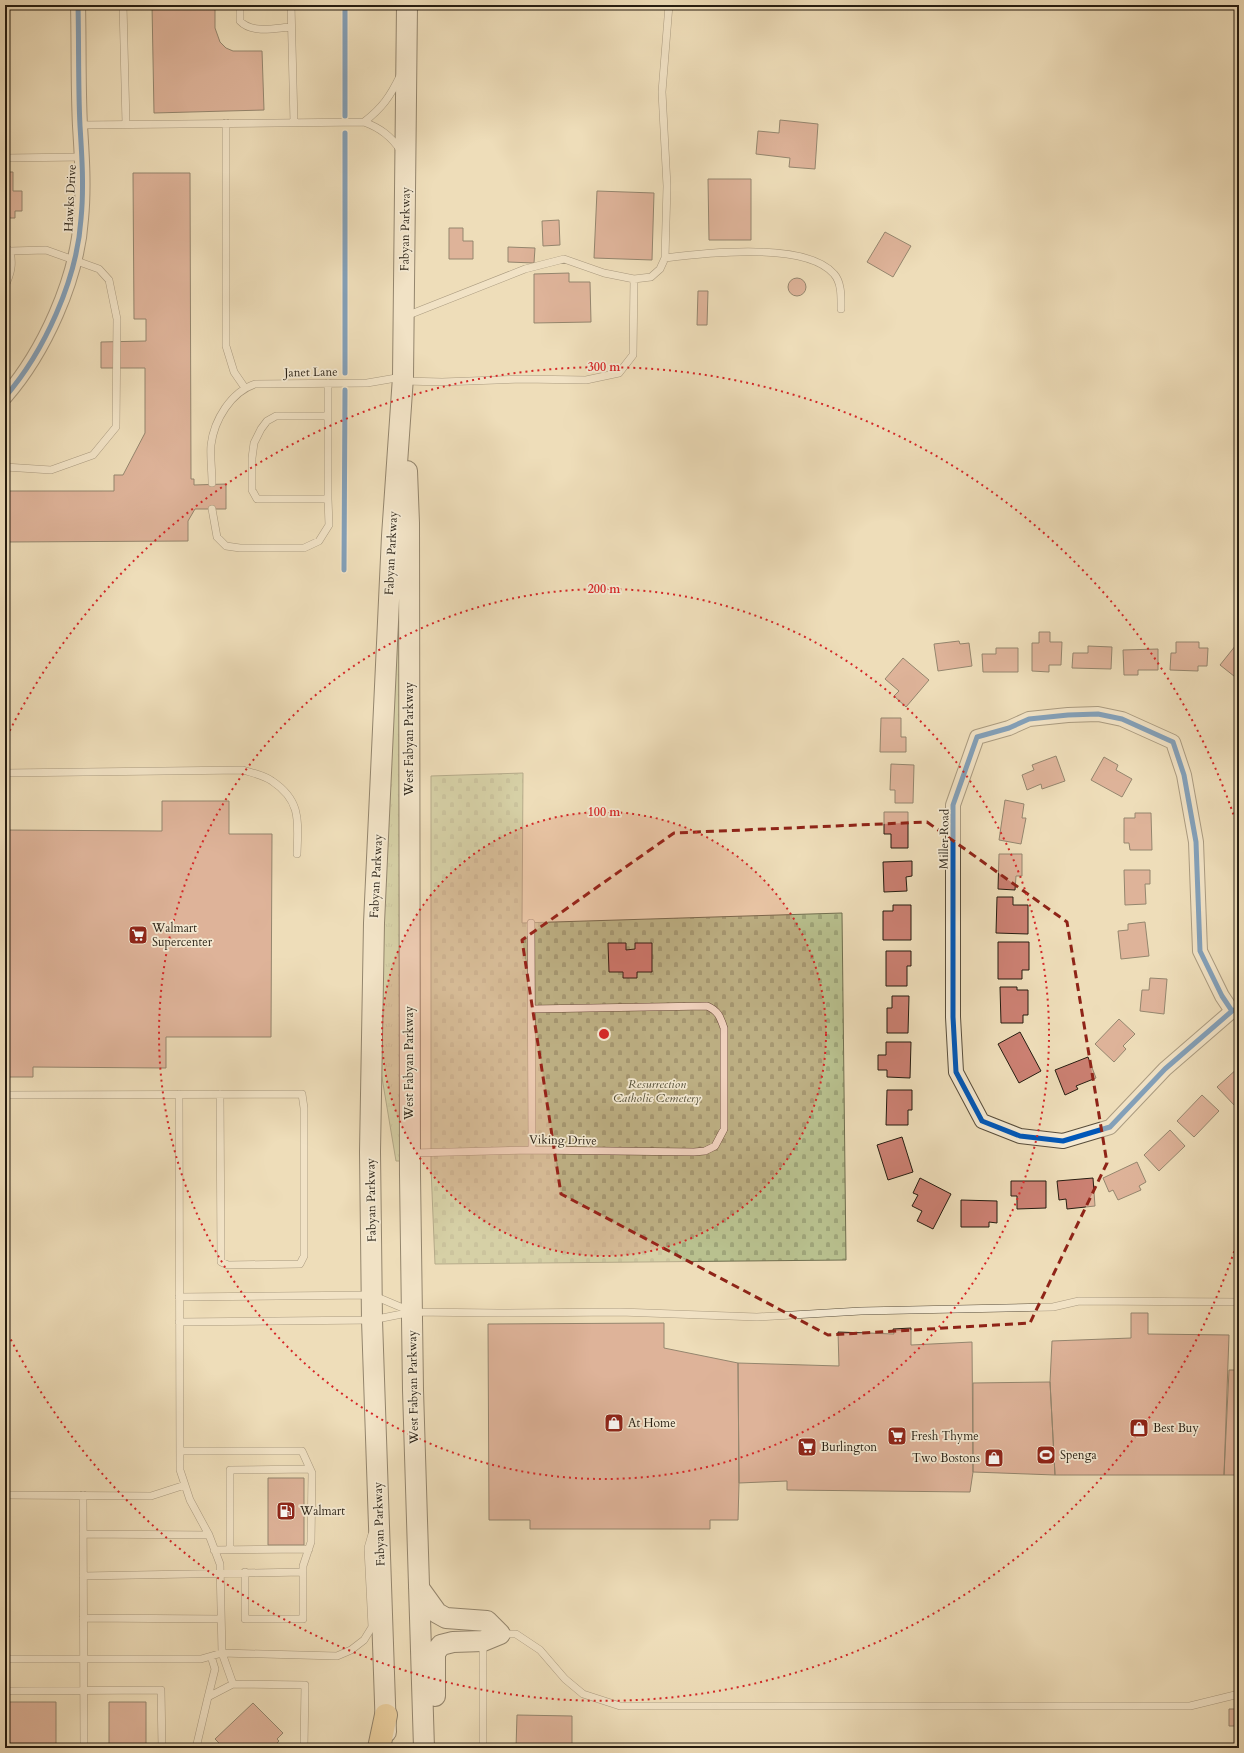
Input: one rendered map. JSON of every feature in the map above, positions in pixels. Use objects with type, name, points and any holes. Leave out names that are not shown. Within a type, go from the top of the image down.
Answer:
[{"type":"main road","name":"Fabyan Parkway","points":[[386,1748],[372,1320],[370,1152],[374,923],[392,536],[402,380],[407,5]]},
{"type":"main road","name":"West Fabyan Parkway","points":[[402,380],[409,523],[410,1153],[412,1312],[424,1748]]},
{"type":"main road","points":[[419,1588],[437,1613],[446,1618],[487,1621],[492,1638],[453,1642],[441,1645],[435,1653],[434,1748]]},
{"type":"main road","points":[[379,1748],[386,1714]]},
{"type":"street","name":"Hawks Drive","points":[[5,397],[19,381],[46,336],[64,295],[74,260],[81,220],[83,157],[80,125],[78,5]]},
{"type":"street","name":"Miller Road","points":[[1098,714],[1122,719],[1173,742],[1184,775],[1196,842],[1200,951],[1222,996],[1235,1009],[1165,1069],[1110,1127],[1063,1141],[1020,1136],[982,1121],[956,1072],[953,1017],[953,805],[977,737],[1009,728],[1029,718],[1098,714]]},
{"type":"lane","points":[[123,5],[126,124]]},
{"type":"lane","points":[[240,5],[240,21],[250,28],[259,29],[291,27]]},
{"type":"lane","points":[[291,5],[294,123]]},
{"type":"lane","points":[[403,317],[525,269],[564,259],[604,273],[634,279],[651,277],[660,270],[665,258],[667,186],[662,92],[669,5]]},
{"type":"lane","points":[[364,122],[380,110],[394,89],[407,59]]},
{"type":"lane","points":[[80,125],[364,122],[385,132],[394,141],[406,160]]},
{"type":"lane","points":[[212,483],[211,444],[217,424],[227,405],[245,388],[234,372],[226,346],[226,123]]},
{"type":"lane","points":[[5,158],[83,157]]},
{"type":"lane","points":[[5,286],[11,273],[12,262],[7,250],[46,250],[99,269],[109,280],[118,319],[116,427],[92,455],[51,470],[5,467]]},
{"type":"lane","points":[[665,258],[748,251],[812,259],[824,265],[835,274],[841,292],[841,309]]},
{"type":"lane","name":"Janet Lane","points":[[245,388],[255,384],[367,383],[402,380],[442,382],[522,379],[586,380],[619,373],[633,355],[634,279]]},
{"type":"lane","points":[[212,509],[217,537],[226,546],[240,548],[304,548],[319,541],[329,525],[328,383]]},
{"type":"lane","points":[[328,416],[276,416],[268,421],[261,429],[254,443],[252,490],[257,498],[261,499],[328,499]]},
{"type":"lane","points":[[5,773],[243,770],[271,780],[292,799],[298,821],[297,854]]},
{"type":"lane","points":[[531,923],[532,1150]]},
{"type":"lane","name":"Viking Drive","points":[[410,1153],[532,1150],[694,1152],[705,1151],[714,1146],[724,1129],[725,1111],[724,1028],[720,1016],[715,1010],[707,1006],[532,1008]]},
{"type":"lane","points":[[5,1095],[179,1094],[220,1094],[302,1094],[304,1108],[304,1256],[300,1264],[228,1265],[221,1262],[220,1094]]},
{"type":"lane","points":[[179,1094],[180,1470],[190,1500],[209,1535],[220,1564],[222,1653],[233,1684]]},
{"type":"lane","points":[[179,1296],[372,1295],[412,1312]]},
{"type":"lane","points":[[179,1322],[372,1320],[412,1312],[620,1312],[757,1317],[861,1311],[1053,1307],[1079,1301],[1239,1302]]},
{"type":"lane","points":[[180,1451],[302,1451],[312,1472],[311,1542],[303,1569],[303,1619],[245,1619],[245,1572]]},
{"type":"lane","points":[[230,1549],[230,1470],[310,1469]]},
{"type":"lane","points":[[5,1495],[151,1496],[185,1484]]},
{"type":"lane","points":[[83,1495],[84,1748]]},
{"type":"lane","points":[[5,1659],[201,1660],[222,1653],[337,1656],[351,1650],[364,1640],[372,1627],[368,1548],[379,1507]]},
{"type":"lane","points":[[83,1534],[209,1535]]},
{"type":"lane","points":[[214,1550],[309,1549]]},
{"type":"lane","points":[[83,1576],[220,1573],[303,1569]]},
{"type":"lane","points":[[83,1618],[221,1619]]},
{"type":"lane","points":[[483,1748],[492,1638],[516,1634],[540,1650],[565,1679],[583,1694],[620,1706],[1190,1706],[1239,1694]]},
{"type":"lane","points":[[196,1748],[215,1668],[211,1656]]},
{"type":"lane","points":[[208,1697],[233,1684],[305,1685],[304,1748]]},
{"type":"lane","points":[[5,1691],[162,1690],[162,1748]]},
{"type":"highlighted area","points":[[927,822],[1067,922],[1107,1163],[1030,1323],[828,1335],[561,1194],[522,940],[674,833]]},
{"type":"green space","points":[[400,536],[402,1161],[396,1161],[375,1036]]},
{"type":"green space","name":"Resurrection Catholic Cemetery","points":[[523,773],[522,923],[842,913],[846,1260],[435,1264],[431,1168],[431,776]]},
{"type":"building","points":[[152,5],[215,5],[215,28],[220,42],[226,48],[233,51],[262,51],[264,110],[154,113]]},
{"type":"building","points":[[780,120],[818,124],[815,169],[789,167],[790,158],[756,154],[758,131],[779,133]]},
{"type":"building","points":[[5,172],[13,172],[13,191],[22,191],[22,211],[15,211],[15,218],[5,218]]},
{"type":"building","points":[[133,173],[190,173],[191,479],[194,479],[194,485],[226,484],[226,509],[195,509],[188,521],[188,541],[5,542],[5,491],[114,491],[114,475],[123,475],[145,433],[145,368],[101,368],[101,342],[146,341],[146,319],[134,319]]},
{"type":"building","points":[[708,179],[751,179],[751,240],[709,240]]},
{"type":"building","points":[[597,191],[654,193],[652,260],[594,258]]},
{"type":"building","points":[[559,220],[560,245],[543,246],[542,221]]},
{"type":"building","points":[[449,228],[463,228],[463,241],[473,241],[473,259],[449,259]]},
{"type":"building","points":[[885,232],[911,246],[893,277],[867,262]]},
{"type":"building","points":[[508,247],[535,248],[534,263],[508,262]]},
{"type":"building","points":[[569,273],[569,282],[590,282],[591,322],[534,323],[534,274]]},
{"type":"building","points":[[797,278],[801,279],[805,283],[805,291],[801,295],[797,296],[793,295],[789,291],[788,287],[789,283],[793,279]]},
{"type":"building","points":[[698,291],[708,291],[707,325],[697,325]]},
{"type":"building","points":[[1039,632],[1050,632],[1050,642],[1062,642],[1061,665],[1049,665],[1049,672],[1032,671],[1032,643],[1039,643]]},
{"type":"building","points":[[959,641],[960,644],[969,643],[972,666],[938,671],[934,644]]},
{"type":"building","points":[[1176,642],[1199,642],[1199,648],[1208,648],[1207,666],[1198,666],[1198,671],[1170,670],[1171,653],[1176,653]]},
{"type":"building","points":[[1236,645],[1239,647],[1239,680],[1220,665]]},
{"type":"building","points":[[1088,646],[1112,647],[1111,669],[1072,668],[1073,653],[1088,653]]},
{"type":"building","points":[[996,648],[1018,648],[1018,672],[983,672],[982,654],[996,654]]},
{"type":"building","points":[[1158,649],[1158,670],[1138,670],[1138,675],[1124,675],[1123,650]]},
{"type":"building","points":[[903,658],[929,680],[906,707],[894,696],[899,691],[885,679]]},
{"type":"building","points":[[881,718],[901,718],[901,737],[906,737],[906,752],[880,752]]},
{"type":"building","points":[[1056,756],[1065,781],[1042,789],[1041,784],[1027,790],[1022,775],[1034,770],[1032,765]]},
{"type":"building","points":[[1104,757],[1118,765],[1116,770],[1132,779],[1122,797],[1091,780]]},
{"type":"building","points":[[891,764],[914,765],[913,803],[895,803],[895,790],[890,790]]},
{"type":"building","points":[[1005,800],[1024,804],[1022,818],[1026,818],[1021,844],[999,840]]},
{"type":"building","name":"Walmart Supercenter","points":[[162,801],[229,801],[229,834],[272,834],[271,1037],[166,1037],[166,1068],[33,1067],[33,1077],[5,1077],[5,830],[162,831]]},
{"type":"building","points":[[884,812],[908,812],[908,848],[891,848],[891,834],[884,834]]},
{"type":"building","points":[[1135,813],[1151,813],[1152,850],[1130,850],[1129,843],[1124,843],[1124,818],[1135,818]]},
{"type":"building","points":[[999,854],[1022,854],[1022,876],[1016,876],[1015,890],[998,889]]},
{"type":"building","points":[[912,861],[912,876],[906,877],[907,891],[884,892],[883,862]]},
{"type":"building","points":[[1124,870],[1150,870],[1150,884],[1145,884],[1146,904],[1125,905]]},
{"type":"building","points":[[997,897],[1013,897],[1013,905],[1028,905],[1028,934],[996,933]]},
{"type":"building","points":[[893,905],[911,905],[911,940],[883,940],[883,911],[893,911]]},
{"type":"building","points":[[1145,922],[1149,956],[1121,959],[1118,931],[1128,930],[1128,924]]},
{"type":"building","points":[[998,942],[1029,942],[1029,970],[1022,970],[1022,979],[998,979]]},
{"type":"building","points":[[608,943],[626,943],[626,950],[635,949],[635,943],[652,943],[652,972],[637,972],[637,978],[623,978],[623,972],[609,972]]},
{"type":"building","points":[[886,951],[911,951],[911,966],[907,966],[907,986],[886,986]]},
{"type":"building","points":[[1150,978],[1167,979],[1164,1014],[1140,1011],[1142,990],[1149,990]]},
{"type":"building","points":[[1000,987],[1017,987],[1017,990],[1028,990],[1028,1015],[1023,1015],[1023,1023],[1001,1023]]},
{"type":"building","points":[[892,996],[909,996],[908,1033],[887,1033],[887,1008],[892,1008]]},
{"type":"building","points":[[1119,1019],[1135,1034],[1123,1046],[1126,1049],[1114,1062],[1095,1044]]},
{"type":"building","points":[[1020,1032],[1041,1071],[1019,1083],[998,1044]]},
{"type":"building","points":[[886,1042],[911,1042],[910,1078],[887,1077],[887,1070],[878,1070],[878,1055],[886,1055]]},
{"type":"building","points":[[1088,1057],[1096,1078],[1076,1086],[1078,1089],[1065,1095],[1055,1070]]},
{"type":"building","points":[[1239,1067],[1239,1103],[1235,1106],[1217,1087]]},
{"type":"building","points":[[887,1090],[912,1090],[912,1110],[908,1110],[908,1125],[886,1125]]},
{"type":"building","points":[[1202,1095],[1219,1111],[1194,1137],[1177,1121]]},
{"type":"building","points":[[1170,1130],[1185,1146],[1159,1171],[1144,1155]]},
{"type":"building","points":[[902,1137],[913,1172],[888,1180],[877,1145]]},
{"type":"building","points":[[1137,1162],[1146,1182],[1139,1186],[1141,1190],[1118,1200],[1113,1190],[1109,1192],[1103,1178]]},
{"type":"building","points":[[920,1178],[951,1194],[933,1229],[917,1221],[922,1211],[912,1206],[918,1195],[913,1193]]},
{"type":"building","points":[[1093,1178],[1095,1206],[1067,1209],[1066,1199],[1059,1200],[1057,1181]]},
{"type":"building","points":[[1011,1181],[1046,1181],[1046,1208],[1017,1209],[1017,1196],[1011,1196]]},
{"type":"building","points":[[961,1200],[997,1201],[997,1223],[989,1222],[989,1227],[961,1227]]},
{"type":"building","name":"Best Buy","points":[[1131,1313],[1148,1313],[1148,1334],[1229,1335],[1224,1475],[1055,1475],[1050,1382],[1052,1341],[1131,1338]]},
{"type":"building","name":"At Home","points":[[664,1323],[664,1348],[738,1363],[738,1520],[710,1520],[710,1529],[530,1529],[530,1520],[489,1520],[488,1324]]},
{"type":"building","points":[[911,1328],[911,1345],[972,1342],[973,1472],[970,1492],[787,1490],[787,1481],[739,1483],[738,1363],[839,1366],[838,1332],[894,1334],[893,1329]]},
{"type":"building","points":[[1229,1370],[1239,1370],[1239,1475],[1224,1475]]},
{"type":"building","points":[[1050,1382],[1055,1475],[973,1472],[973,1383]]},
{"type":"building","name":"Walmart","points":[[268,1478],[304,1478],[304,1545],[268,1545]]},
{"type":"building","points":[[5,1509],[7,1509],[6,1590],[5,1590]]},
{"type":"building","points":[[5,1600],[9,1600],[8,1640],[5,1640]]},
{"type":"building","points":[[5,1702],[56,1702],[56,1748],[5,1748]]},
{"type":"building","points":[[109,1702],[146,1702],[146,1748],[109,1748]]},
{"type":"building","points":[[253,1703],[283,1733],[277,1739],[279,1741],[272,1748],[222,1748],[223,1747],[215,1739]]},
{"type":"building","points":[[1229,1709],[1239,1709],[1239,1748],[1237,1748],[1237,1726],[1229,1726]]},
{"type":"building","points":[[517,1715],[572,1716],[572,1748],[516,1748]]},
{"type":"cycle path","points":[[5,397],[33,359],[56,314],[73,266],[78,242],[83,184],[79,96],[78,5]]},
{"type":"cycle path","points":[[345,5],[345,116]]},
{"type":"cycle path","points":[[345,133],[345,373]]},
{"type":"cycle path","points":[[344,570],[345,390]]},
{"type":"cycle path","points":[[1232,1011],[1222,996],[1200,951],[1196,842],[1184,775],[1173,742],[1122,719],[1098,714],[1029,719],[1009,728],[977,737],[953,805],[953,1017],[956,1072],[982,1121],[1020,1136],[1063,1141],[1110,1127],[1165,1069],[1232,1011],[1239,1008]]},
{"type":"place","name":"Walmart Supercenter","points":[[138,935]]},
{"type":"place","name":"At Home","points":[[614,1423]]},
{"type":"place","name":"Best Buy","points":[[1139,1428]]},
{"type":"place","name":"Fresh Thyme","points":[[897,1436]]},
{"type":"place","name":"Burlington","points":[[807,1447]]},
{"type":"place","name":"Spenga","points":[[1046,1455]]},
{"type":"place","name":"Two Bostons","points":[[994,1458]]},
{"type":"place","name":"Walmart","points":[[286,1511]]}]
